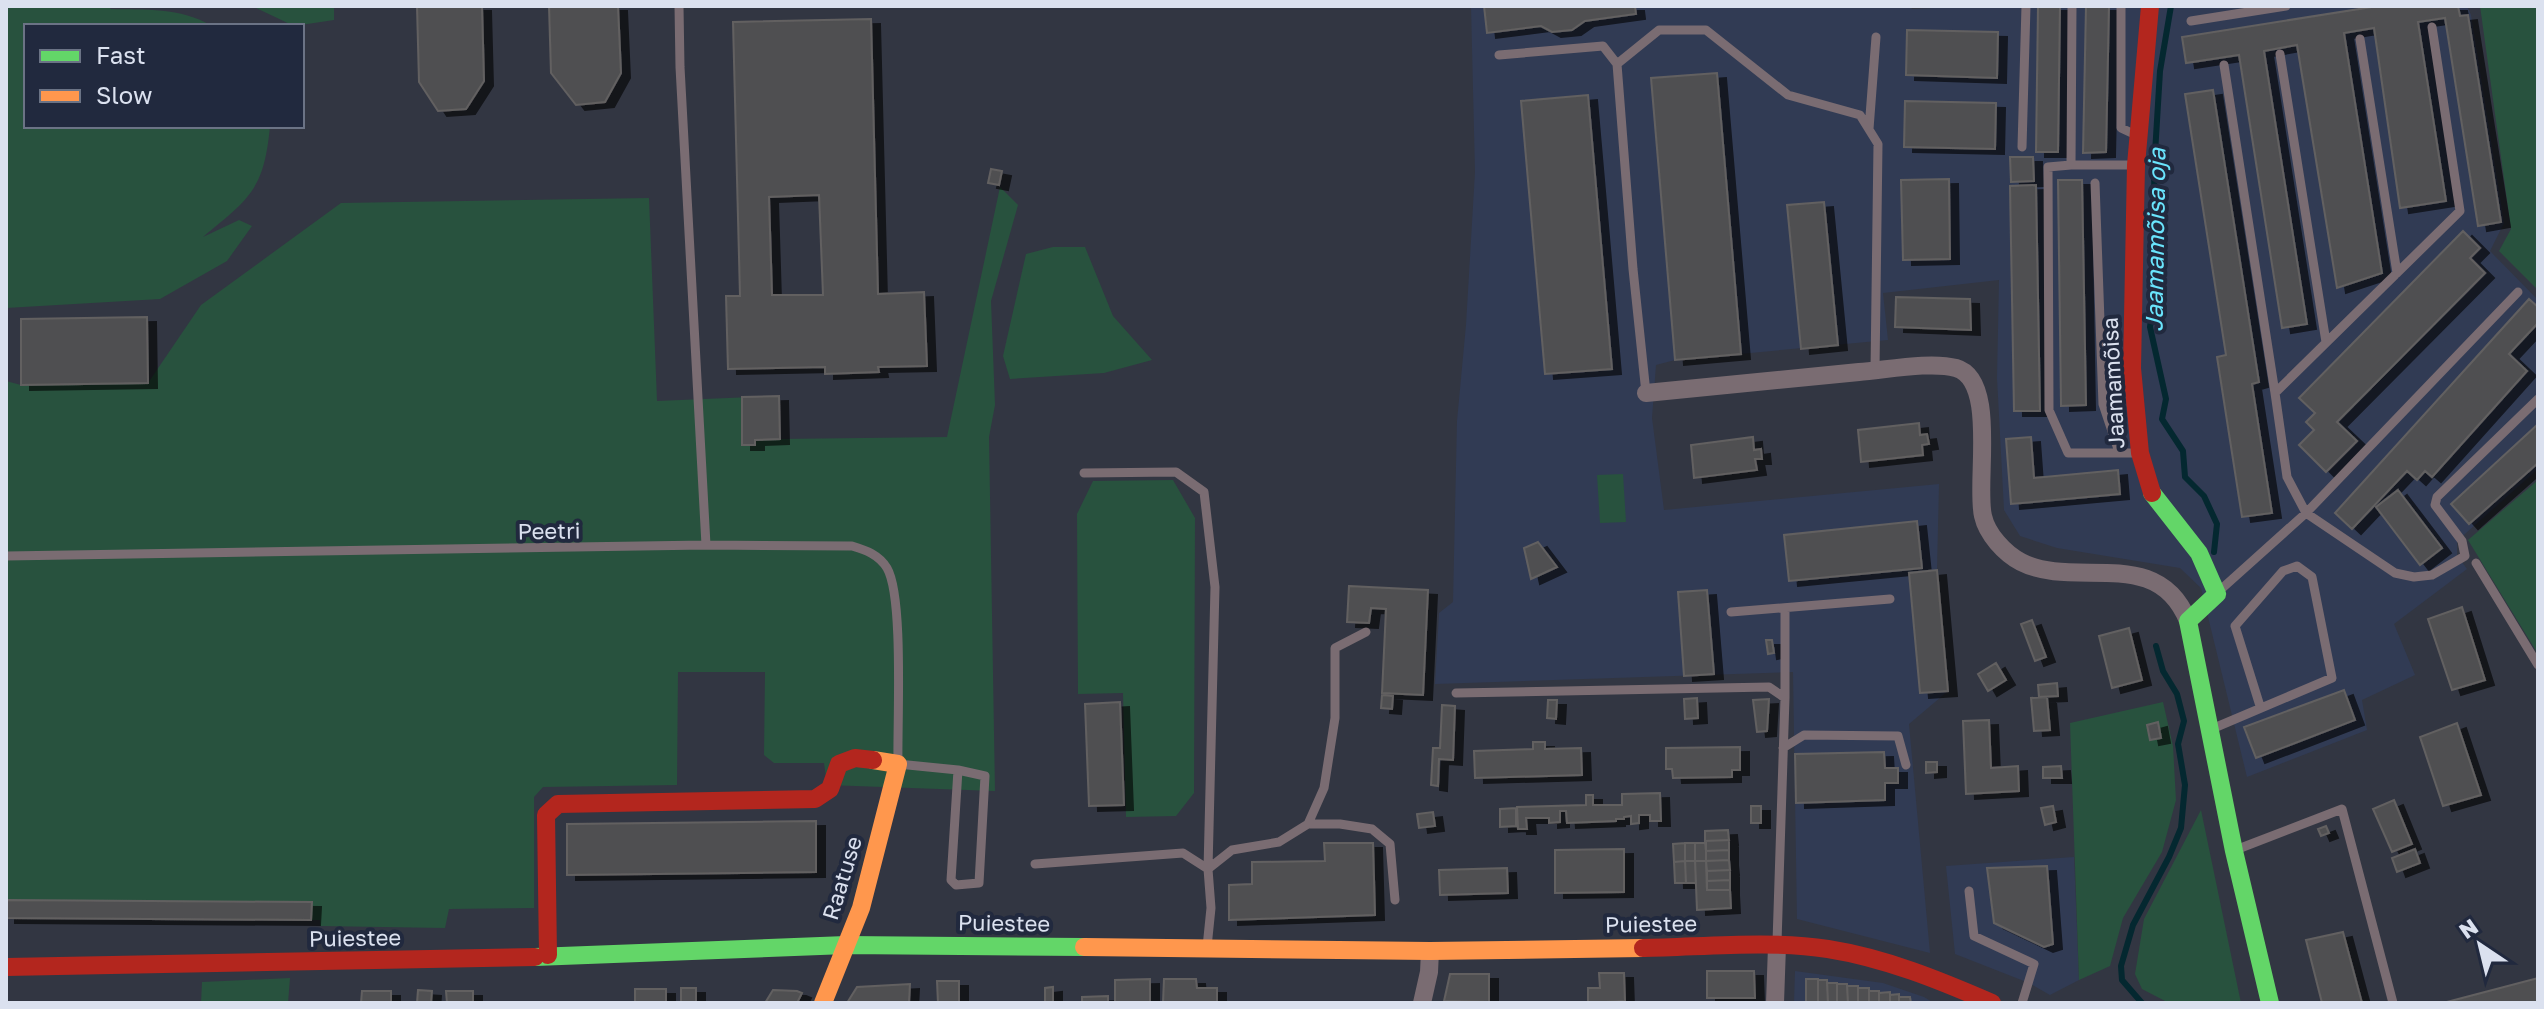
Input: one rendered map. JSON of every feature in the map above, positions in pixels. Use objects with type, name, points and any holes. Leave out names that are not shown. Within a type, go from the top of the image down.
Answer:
[{"type":"main road","name":"Jaamamõisa","points":[[2150,6],[2136,165],[2132,368],[2140,453],[2150,490],[2199,553],[2217,594]]},
{"type":"main road","points":[[2217,594],[2188,621],[2234,851],[2270,1003]]},
{"type":"main road","points":[[548,955],[546,815],[558,804],[815,799],[830,789],[839,764],[855,758],[898,764]]},
{"type":"main road","name":"Raatuse","points":[[823,1003],[861,908],[898,764]]},
{"type":"main road","name":"Puiestee","points":[[6,967],[439,961],[846,945],[1207,951],[1777,946],[1828,949],[1881,962],[1942,981],[1992,1003]]},
{"type":"street","points":[[1646,393],[1875,371],[1941,366],[1958,368],[1971,376],[1977,393],[1981,416],[1982,514],[1988,531],[2019,562],[2038,569],[2133,574],[2160,586],[2183,609],[2188,621]]},
{"type":"street","points":[[1775,1003],[1777,946]]},
{"type":"street","points":[[1422,1003],[1430,951]]},
{"type":"lane","points":[[679,6],[706,545]]},
{"type":"lane","points":[[2022,147],[2026,6]]},
{"type":"lane","points":[[2071,165],[2072,6]]},
{"type":"lane","points":[[2121,6],[2121,128],[2139,136]]},
{"type":"lane","points":[[2191,21],[2286,6]]},
{"type":"lane","points":[[2275,393],[2460,211],[2432,27]]},
{"type":"lane","points":[[1617,64],[1659,30],[1706,30],[1788,95],[1860,115],[1878,144],[1875,371]]},
{"type":"lane","points":[[1869,129],[1876,37]]},
{"type":"lane","points":[[2360,39],[2397,273]]},
{"type":"lane","points":[[1499,55],[1603,46],[1617,64],[1646,393]]},
{"type":"lane","points":[[2280,54],[2326,342]]},
{"type":"lane","points":[[2224,65],[2287,477],[2306,513],[2395,573],[2414,577],[2432,575],[2465,556],[2462,541],[2435,505],[2437,497],[2538,399]]},
{"type":"lane","points":[[2136,165],[2048,167],[2049,410],[2068,453],[2140,453]]},
{"type":"lane","points":[[2095,183],[2103,404],[2119,452]]},
{"type":"lane","points":[[2217,594],[2306,513],[2518,292]]},
{"type":"lane","points":[[1084,473],[1176,472],[1204,492],[1215,587],[1208,869],[1211,908],[1207,951]]},
{"type":"lane","name":"Peetri","points":[[6,556],[706,545],[852,546],[871,552],[887,568],[896,597],[898,764]]},
{"type":"lane","points":[[2476,563],[2538,665]]},
{"type":"lane","points":[[2211,730],[2260,706],[2332,678],[2312,577],[2297,566],[2283,571],[2235,626],[2260,706]]},
{"type":"lane","points":[[1731,612],[1890,599]]},
{"type":"lane","points":[[1777,946],[1785,609]]},
{"type":"lane","points":[[1308,824],[1324,788],[1335,718],[1335,648],[1366,632]]},
{"type":"lane","points":[[1456,693],[1769,687],[1785,698]]},
{"type":"lane","points":[[1783,748],[1804,735],[1898,736],[1906,765]]},
{"type":"lane","points":[[898,764],[958,770],[985,776],[979,883],[956,885],[951,880],[958,770]]},
{"type":"lane","points":[[2234,851],[2342,809],[2393,1003]]},
{"type":"lane","points":[[1208,869],[1232,850],[1279,842],[1308,824],[1340,824],[1372,829],[1390,844],[1395,900]]},
{"type":"lane","points":[[1035,864],[1183,853],[1208,869]]},
{"type":"lane","points":[[1969,891],[1974,936],[2034,964],[2022,1003]]},
{"type":"shaded area","points":[[1471,6],[1910,6],[1912,9],[1977,6],[2467,6],[2471,15],[2504,223],[2490,251],[2538,300],[2538,469],[2457,541],[2457,555],[2467,569],[2394,624],[2415,675],[2362,700],[2367,730],[2247,777],[2201,588],[2180,568],[2057,548],[2020,536],[2004,510],[1997,378],[1999,280],[1883,293],[1888,340],[1675,360],[1656,365],[1652,418],[1664,510],[1939,484],[1937,570],[1948,691],[1909,724],[1930,953],[1797,919],[1793,672],[1435,684],[1439,613],[1453,602],[1457,421],[1475,172]]},
{"type":"shaded area","points":[[2074,857],[2079,980],[2050,995],[2029,983],[1955,954],[1946,866]]},
{"type":"shaded area","points":[[1795,971],[1883,983],[1934,1003],[1794,1003]]},
{"type":"green space","points":[[6,6],[112,6],[110,9],[187,15],[208,24],[24,24],[24,128],[270,128],[264,165],[252,191],[203,237],[239,220],[252,226],[227,261],[160,299],[6,308]]},
{"type":"green space","points":[[252,6],[334,6],[334,20],[290,24]]},
{"type":"green space","points":[[2480,6],[2538,6],[2538,290],[2499,251],[2511,229]]},
{"type":"green space","points":[[1000,187],[1018,205],[991,301],[995,405],[989,437],[995,791],[827,785],[824,763],[774,763],[764,755],[765,672],[678,672],[677,785],[543,787],[534,797],[534,908],[449,909],[445,928],[320,926],[320,920],[311,920],[311,902],[6,900],[6,381],[21,385],[148,383],[201,305],[341,203],[649,198],[657,401],[779,396],[780,439],[947,437]]},
{"type":"green space","points":[[1053,247],[1085,247],[1113,316],[1152,360],[1104,373],[1010,379],[1003,356],[1026,254]]},
{"type":"green space","points":[[1623,474],[1626,522],[1600,523],[1597,475]]},
{"type":"green space","points":[[1173,480],[1195,518],[1194,793],[1176,816],[1126,817],[1123,693],[1078,694],[1077,514],[1093,481]]},
{"type":"green space","points":[[2538,480],[2538,654],[2468,540]]},
{"type":"green space","points":[[2163,702],[2173,746],[2176,800],[2162,852],[2123,918],[2110,966],[2079,980],[2070,723]]},
{"type":"green space","points":[[2201,810],[2241,1003],[2167,1002],[2142,989],[2135,974],[2144,919]]},
{"type":"green space","points":[[290,978],[288,1003],[201,1003],[202,982]]},
{"type":"building","points":[[417,6],[482,6],[484,81],[466,109],[438,111],[419,82]]},
{"type":"building","points":[[549,6],[618,6],[621,73],[605,102],[576,105],[551,73]]},
{"type":"building","points":[[1484,6],[1635,6],[1636,14],[1585,21],[1572,30],[1552,32],[1541,26],[1487,33]]},
{"type":"building","points":[[2038,6],[2060,6],[2058,152],[2036,152]]},
{"type":"building","points":[[2086,6],[2109,6],[2106,152],[2083,153]]},
{"type":"building","points":[[2378,6],[2458,6],[2460,16],[2468,15],[2501,222],[2478,226],[2445,18],[2418,22],[2446,201],[2400,208],[2374,28],[2344,33],[2382,273],[2337,288],[2297,45],[2264,51],[2307,324],[2282,328],[2239,55],[2186,63],[2182,37]]},
{"type":"building","points":[[871,19],[878,294],[924,292],[927,366],[878,367],[879,372],[825,374],[825,367],[728,369],[726,296],[740,296],[733,22]],"holes":[[[819,195],[823,295],[772,295],[769,197]]]},
{"type":"building","points":[[1907,30],[1998,32],[1997,78],[1906,75]]},
{"type":"building","points":[[1717,73],[1741,354],[1675,360],[1651,78]]},
{"type":"building","points":[[2213,90],[2259,382],[2252,384],[2272,513],[2242,517],[2217,357],[2226,355],[2185,94]]},
{"type":"building","points":[[1588,95],[1612,369],[1545,374],[1521,101]]},
{"type":"building","points":[[1905,101],[1996,103],[1995,149],[1904,147]]},
{"type":"building","points":[[2010,157],[2033,157],[2034,181],[2011,182]]},
{"type":"building","points":[[991,169],[1002,171],[999,185],[988,183]]},
{"type":"building","points":[[1949,179],[1950,259],[1903,260],[1901,180]]},
{"type":"building","points":[[2058,180],[2082,180],[2086,405],[2061,406]]},
{"type":"building","points":[[2036,185],[2040,411],[2014,411],[2010,186]]},
{"type":"building","points":[[1824,202],[1838,345],[1801,349],[1787,205]]},
{"type":"building","points":[[2463,231],[2480,248],[2470,258],[2485,273],[2337,422],[2357,441],[2326,472],[2299,445],[2314,430],[2306,422],[2315,413],[2299,398]]},
{"type":"building","points":[[1896,297],[1970,299],[1971,330],[1895,327]]},
{"type":"building","points":[[2529,299],[2538,307],[2538,323],[2509,354],[2527,371],[2432,477],[2425,471],[2417,480],[2407,471],[2352,529],[2335,513]]},
{"type":"building","points":[[147,317],[148,383],[21,385],[21,319]]},
{"type":"building","points":[[779,396],[780,439],[755,440],[755,445],[742,445],[742,397]]},
{"type":"building","points":[[1919,423],[1920,435],[1927,434],[1929,444],[1922,445],[1923,455],[1861,462],[1858,430]]},
{"type":"building","points":[[2538,424],[2538,463],[2469,524],[2451,504]]},
{"type":"building","points":[[1753,437],[1754,450],[1761,449],[1762,459],[1755,459],[1757,470],[1694,478],[1691,445]]},
{"type":"building","points":[[2031,437],[2034,478],[2118,470],[2120,494],[2011,504],[2006,439]]},
{"type":"building","points":[[2398,490],[2442,548],[2420,565],[2376,507]]},
{"type":"building","points":[[1917,521],[1922,568],[1789,581],[1784,535]]},
{"type":"building","points":[[1538,542],[1557,567],[1531,579],[1524,548]]},
{"type":"building","points":[[1937,570],[1948,691],[1920,693],[1909,573]]},
{"type":"building","points":[[1349,586],[1428,590],[1423,695],[1382,693],[1386,609],[1371,608],[1369,623],[1347,622]]},
{"type":"building","points":[[1707,590],[1714,674],[1684,676],[1678,592]]},
{"type":"building","points":[[2462,607],[2485,680],[2452,690],[2428,619]]},
{"type":"building","points":[[2032,620],[2046,657],[2035,661],[2021,624]]},
{"type":"building","points":[[2129,628],[2142,680],[2112,688],[2099,636]]},
{"type":"building","points":[[1766,640],[1772,640],[1774,653],[1768,654]]},
{"type":"building","points":[[1996,663],[2006,680],[1988,691],[1978,674]]},
{"type":"building","points":[[2057,683],[2058,696],[2039,697],[2038,685]]},
{"type":"building","points":[[2344,690],[2355,720],[2256,758],[2244,727]]},
{"type":"building","points":[[1382,695],[1393,696],[1392,709],[1381,708]]},
{"type":"building","points":[[2047,697],[2050,730],[2034,731],[2031,698]]},
{"type":"building","points":[[1697,698],[1698,718],[1685,719],[1684,699]]},
{"type":"building","points":[[1769,699],[1767,731],[1757,732],[1753,700]]},
{"type":"building","points":[[1548,700],[1557,700],[1556,719],[1547,718]]},
{"type":"building","points":[[1120,702],[1124,805],[1089,806],[1085,704]]},
{"type":"building","points":[[1442,705],[1455,706],[1453,760],[1439,759],[1438,786],[1431,785],[1433,748],[1440,748]]},
{"type":"building","points":[[1989,720],[1991,768],[2018,766],[2019,791],[1966,794],[1963,721]]},
{"type":"building","points":[[2158,722],[2161,738],[2150,740],[2147,725]]},
{"type":"building","points":[[2457,723],[2481,795],[2443,806],[2420,737]]},
{"type":"building","points":[[1533,742],[1545,742],[1545,749],[1581,748],[1582,775],[1475,778],[1474,751],[1533,749]]},
{"type":"building","points":[[1740,747],[1740,770],[1732,770],[1732,777],[1673,778],[1672,769],[1666,769],[1666,748]]},
{"type":"building","points":[[1884,752],[1885,768],[1898,768],[1898,783],[1885,783],[1885,800],[1796,803],[1795,754]]},
{"type":"building","points":[[1926,762],[1937,762],[1937,772],[1926,773]]},
{"type":"building","points":[[2061,766],[2062,778],[2043,778],[2043,767]]},
{"type":"building","points":[[1660,793],[1661,821],[1650,821],[1650,815],[1639,815],[1639,823],[1631,824],[1631,816],[1616,821],[1567,823],[1566,811],[1560,811],[1560,822],[1549,823],[1549,818],[1526,818],[1527,829],[1518,829],[1517,807],[1586,805],[1586,795],[1593,795],[1593,805],[1622,805],[1622,794]]},
{"type":"building","points":[[2394,800],[2412,844],[2392,852],[2373,809]]},
{"type":"building","points":[[1751,806],[1761,806],[1761,823],[1751,823]]},
{"type":"building","points":[[2053,806],[2056,822],[2045,825],[2041,808]]},
{"type":"building","points":[[1516,808],[1516,826],[1500,827],[1500,809]]},
{"type":"building","points":[[1433,812],[1435,826],[1419,828],[1417,814]]},
{"type":"building","points":[[816,821],[816,872],[567,875],[567,824]]},
{"type":"building","points":[[2326,826],[2329,833],[2321,836],[2318,829]]},
{"type":"building","points":[[1728,830],[1729,840],[1705,841],[1705,831]]},
{"type":"building","points":[[1729,840],[1729,850],[1706,851],[1705,841]]},
{"type":"building","points":[[1324,843],[1373,843],[1375,915],[1229,920],[1229,885],[1252,884],[1252,862],[1325,861]]},
{"type":"building","points":[[1685,843],[1685,861],[1674,862],[1673,844]]},
{"type":"building","points":[[1685,843],[1695,843],[1695,861],[1685,861]]},
{"type":"building","points":[[1695,843],[1706,843],[1706,861],[1695,861]]},
{"type":"building","points":[[1624,849],[1624,892],[1555,893],[1555,850]]},
{"type":"building","points":[[2415,849],[2420,863],[2397,872],[2392,858]]},
{"type":"building","points":[[1729,850],[1729,860],[1706,861],[1706,851]]},
{"type":"building","points":[[1729,860],[1730,870],[1707,871],[1706,861]]},
{"type":"building","points":[[1685,861],[1686,883],[1675,883],[1674,862]]},
{"type":"building","points":[[1685,861],[1695,861],[1696,883],[1686,883]]},
{"type":"building","points":[[1695,861],[1706,861],[1707,890],[1730,890],[1731,908],[1697,910]]},
{"type":"building","points":[[2047,866],[2053,944],[2044,947],[1994,923],[1987,868]]},
{"type":"building","points":[[1507,868],[1508,893],[1440,895],[1439,870]]},
{"type":"building","points":[[1730,870],[1730,880],[1707,881],[1707,871]]},
{"type":"building","points":[[1730,880],[1730,890],[1707,890],[1707,881]]},
{"type":"building","points":[[6,900],[312,902],[311,920],[6,918]]},
{"type":"building","points":[[2343,932],[2362,1003],[2322,1003],[2306,940]]},
{"type":"building","points":[[1707,971],[1754,971],[1755,998],[1707,998]]},
{"type":"building","points":[[1599,973],[1624,973],[1625,1001],[1588,1003],[1588,988],[1600,988]]},
{"type":"building","points":[[1450,974],[1489,974],[1489,1002],[1444,1001]]},
{"type":"building","points":[[2538,978],[2538,1003],[2443,1003]]},
{"type":"building","points":[[1150,979],[1150,1003],[1115,1003],[1115,980]]},
{"type":"building","points":[[1164,979],[1196,979],[1197,988],[1217,988],[1217,1003],[1163,1003]]},
{"type":"building","points":[[1806,979],[1818,979],[1818,1002],[1806,1002]]},
{"type":"building","points":[[1818,980],[1827,980],[1828,1003],[1818,1003]]},
{"type":"building","points":[[937,981],[959,981],[959,1003],[938,1003]]},
{"type":"building","points":[[1827,983],[1837,983],[1837,1003],[1828,1003]]},
{"type":"building","points":[[910,984],[909,1003],[847,1003],[857,987]]},
{"type":"building","points":[[1837,984],[1847,984],[1848,1003],[1837,1003]]},
{"type":"building","points":[[1847,986],[1858,986],[1858,1003],[1848,1003]]},
{"type":"building","points":[[1053,987],[1053,1003],[1045,1003],[1045,988]]},
{"type":"building","points":[[681,988],[696,988],[696,1003],[681,1003]]},
{"type":"building","points":[[1858,988],[1869,988],[1869,1003],[1858,1003]]},
{"type":"building","points":[[635,989],[666,989],[666,1003],[635,1003]]},
{"type":"building","points":[[418,990],[432,991],[431,1003],[417,1003]]},
{"type":"building","points":[[773,990],[802,993],[797,1003],[765,1003]]},
{"type":"building","points":[[362,991],[391,991],[391,1003],[361,1003]]},
{"type":"building","points":[[446,991],[473,991],[473,1003],[447,1003]]},
{"type":"building","points":[[1869,991],[1879,991],[1879,1003],[1869,1003]]},
{"type":"building","points":[[1890,992],[1890,1003],[1879,1003],[1879,993]]},
{"type":"building","points":[[1899,994],[1899,1003],[1890,1003],[1890,995]]},
{"type":"building","points":[[1108,996],[1108,1003],[1082,1003],[1082,997]]},
{"type":"building","points":[[1899,997],[1910,997],[1911,1003],[1899,1003]]},
{"type":"waterway","name":"Jaamamõisa oja","points":[[2171,6],[2160,71],[2154,170],[2156,283],[2150,327],[2166,399],[2162,419],[2183,451],[2185,477],[2204,496],[2217,524],[2214,552]]},
{"type":"waterway","name":"Jaamamõisa oja","points":[[2142,1003],[2122,980],[2121,966],[2133,925],[2181,828],[2185,785],[2178,744],[2184,721],[2177,694],[2163,671],[2156,646]]},
{"type":"traffic: fast","points":[[2152,493],[2199,553],[2217,594],[2188,621],[2234,851],[2270,1003]]},
{"type":"traffic: fast","points":[[535,957],[846,945],[1084,947]]},
{"type":"traffic: slow","points":[[823,1003],[861,908],[898,764],[873,760]]},
{"type":"traffic: slow","points":[[1084,947],[1430,951],[1643,948]]},
{"type":"traffic: jam","points":[[2150,6],[2136,165],[2132,368],[2140,453],[2152,493]]},
{"type":"traffic: jam","points":[[548,955],[546,815],[558,804],[815,799],[830,789],[839,764],[855,758],[873,760]]},
{"type":"traffic: jam","points":[[1643,948],[1759,944],[1828,949],[1891,964],[1992,1003]]},
{"type":"traffic: jam","points":[[6,967],[535,957]]}]
